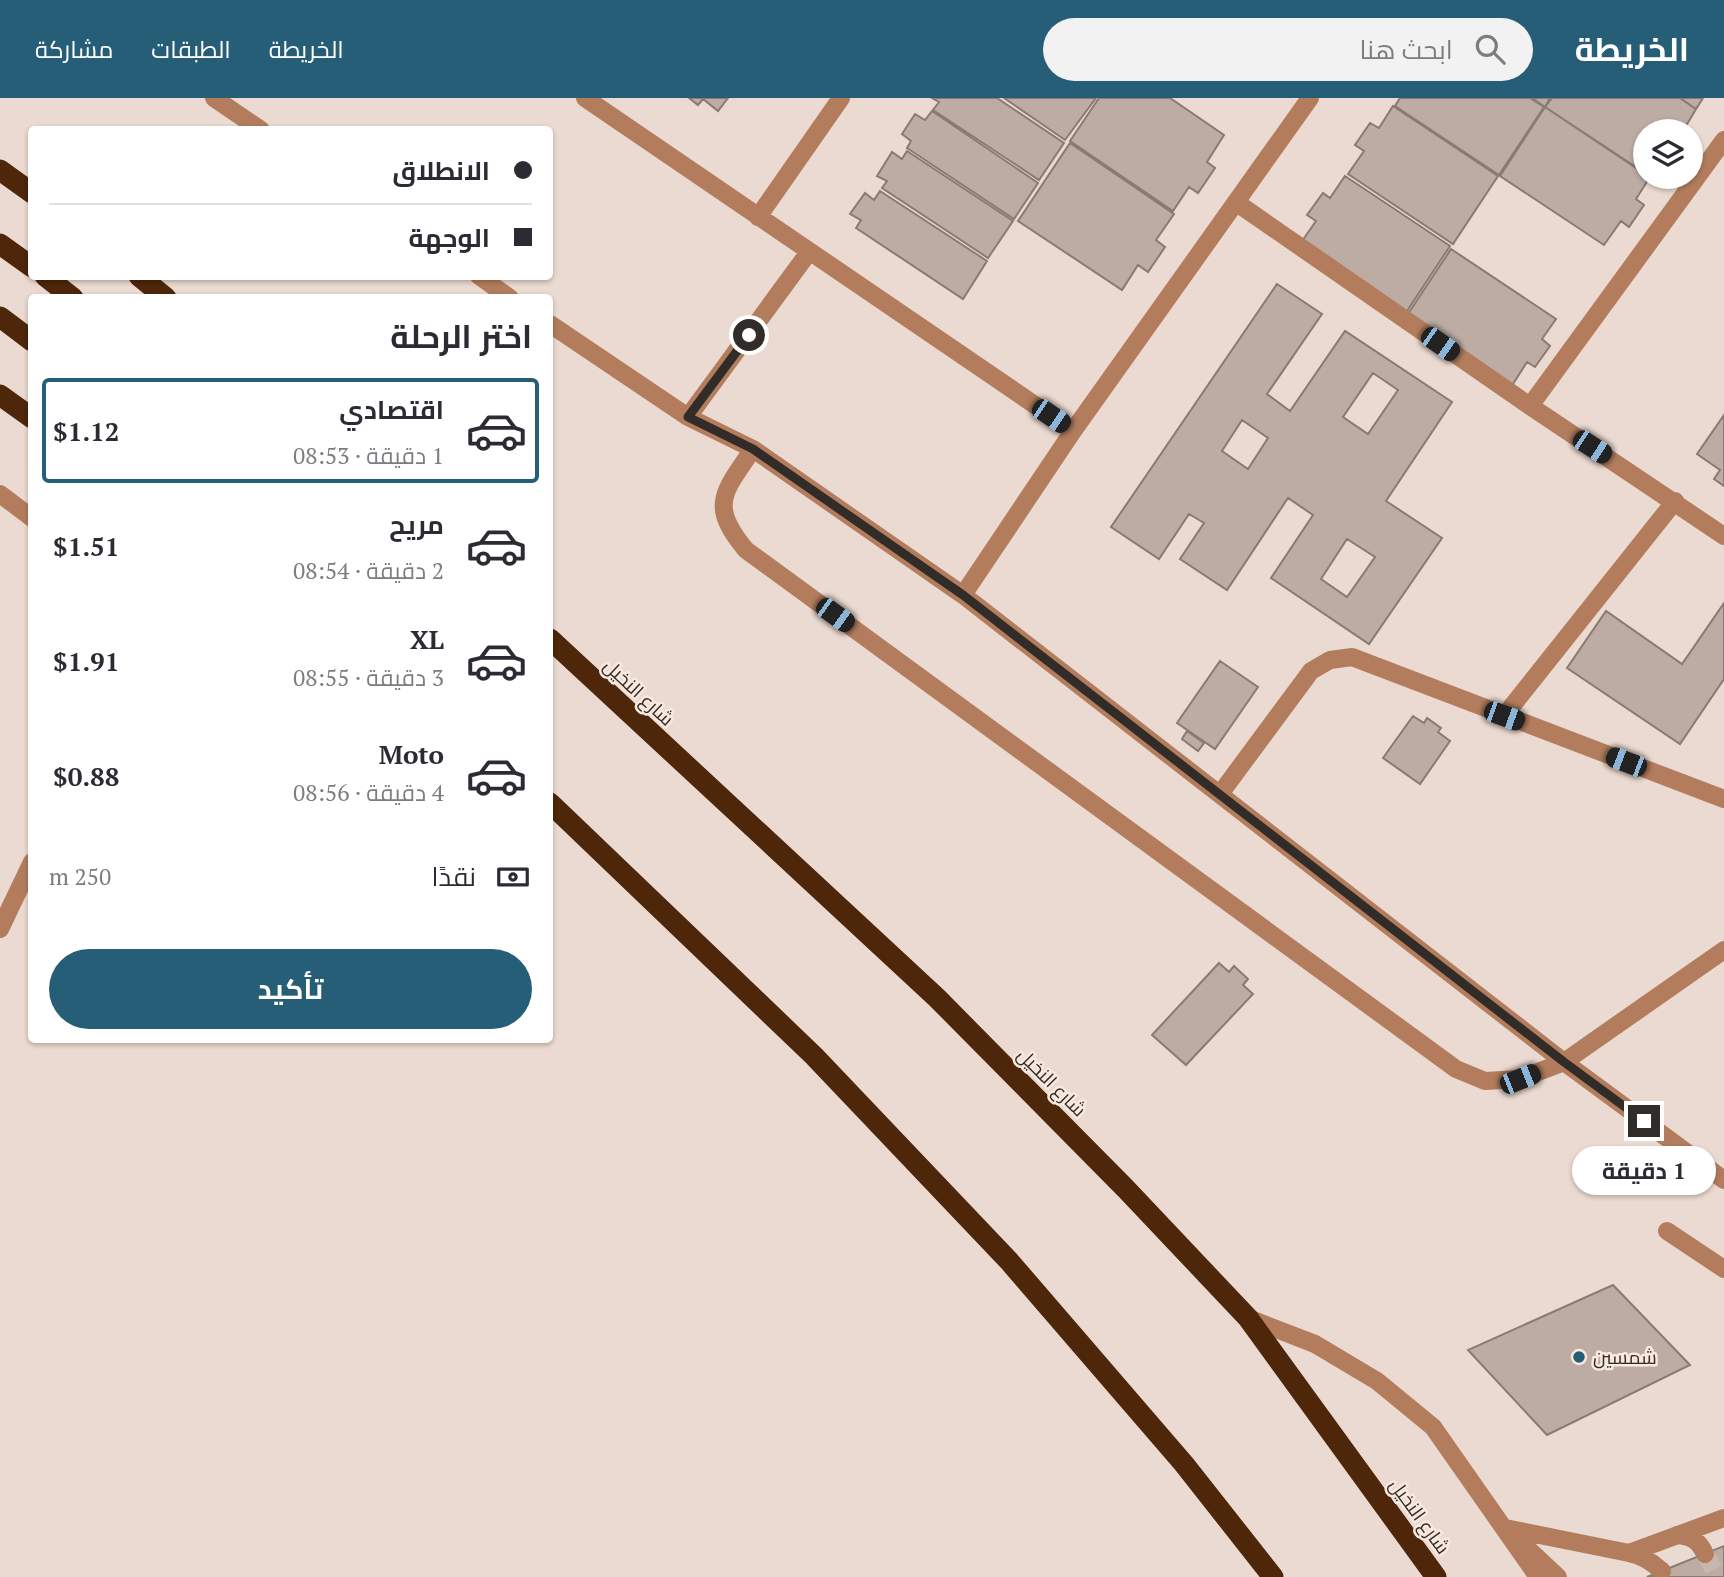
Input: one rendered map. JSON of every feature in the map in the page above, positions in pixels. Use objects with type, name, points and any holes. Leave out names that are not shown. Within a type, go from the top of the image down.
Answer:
[{"type":"highway","points":[[0,170],[28,190]]},
{"type":"highway","points":[[0,244],[28,264]]},
{"type":"highway","points":[[50,280],[69,294]]},
{"type":"highway","points":[[144,280],[161,294]]},
{"type":"highway","points":[[1,319],[28,338]]},
{"type":"highway","points":[[0,395],[28,415]]},
{"type":"highway","points":[[553,642],[580,669]]},
{"type":"highway","points":[[553,649],[580,669]]},
{"type":"highway","name":"شارع النخيل","points":[[580,669],[937,998],[1248,1318],[1436,1577]]},
{"type":"highway","points":[[553,806],[814,1056],[1009,1261],[1184,1464],[1273,1577]]},
{"type":"street","points":[[214,98],[255,126]]},
{"type":"street","points":[[585,98],[1073,431]]},
{"type":"street","points":[[758,217],[841,98]]},
{"type":"street","points":[[963,595],[1073,431],[1310,98]]},
{"type":"street","points":[[1530,406],[1724,140]]},
{"type":"street","points":[[1237,203],[1530,406],[1724,536]]},
{"type":"street","points":[[688,417],[809,252]]},
{"type":"street","points":[[485,280],[504,294]]},
{"type":"street","points":[[553,326],[688,417],[753,449],[963,595],[1564,1062],[1724,1180]]},
{"type":"street","points":[[753,449],[726,489],[723,512],[730,531],[746,550],[1456,1069],[1485,1081],[1520,1079],[1564,1062],[1724,950]]},
{"type":"street","points":[[0,494],[28,515]]},
{"type":"street","points":[[1504,716],[1675,502]]},
{"type":"street","points":[[1220,794],[1311,671],[1330,660],[1352,657],[1724,799]]},
{"type":"street","points":[[0,929],[28,870]]},
{"type":"street","points":[[1667,1231],[1724,1269]]},
{"type":"street","points":[[1248,1318],[1315,1344],[1377,1381],[1433,1427],[1538,1577]]},
{"type":"street","points":[[1629,1553],[1723,1519]]},
{"type":"street","points":[[1505,1528],[1638,1554],[1662,1571]]},
{"type":"street","points":[[1505,1528],[1558,1577]]},
{"type":"street","points":[[1677,1535],[1694,1539],[1705,1554]]},
{"type":"building","points":[[689,98],[728,98],[718,111],[703,99],[698,105]]},
{"type":"building","points":[[932,98],[997,98],[1064,143],[1039,180],[933,110],[939,102]]},
{"type":"building","points":[[1004,98],[1096,98],[1065,140]]},
{"type":"building","points":[[1099,98],[1170,98],[1224,135],[1207,162],[1215,168],[1198,193],[1189,187],[1173,211],[1070,141]]},
{"type":"building","points":[[1400,98],[1530,98],[1544,107],[1499,175],[1395,106]]},
{"type":"building","points":[[1532,98],[1550,98],[1545,107]]},
{"type":"building","points":[[1552,98],[1680,98],[1696,109],[1690,119],[1633,119],[1633,165],[1545,107]]},
{"type":"building","points":[[1680,98],[1703,98],[1696,109]]},
{"type":"building","points":[[1393,106],[1498,176],[1453,244],[1348,174],[1364,151],[1355,145],[1370,123],[1379,128]]},
{"type":"building","points":[[1545,107],[1633,166],[1633,189],[1642,189],[1636,199],[1644,205],[1629,227],[1621,221],[1604,245],[1500,176]]},
{"type":"building","points":[[932,111],[1038,183],[1014,219],[907,148],[911,141],[902,134],[915,114],[925,120]]},
{"type":"building","points":[[1070,143],[1174,214],[1156,240],[1165,247],[1148,272],[1138,265],[1122,290],[1018,221]]},
{"type":"building","points":[[907,151],[1013,221],[988,258],[882,188],[887,181],[877,176],[892,152],[902,159]]},
{"type":"building","points":[[1345,176],[1450,246],[1405,314],[1300,244],[1316,221],[1307,215],[1323,193],[1330,198]]},
{"type":"building","points":[[880,191],[987,261],[963,299],[856,228],[861,220],[850,214],[865,193],[874,200]]},
{"type":"building","points":[[1451,249],[1556,319],[1542,339],[1550,346],[1535,367],[1527,362],[1511,387],[1406,317]]},
{"type":"building","points":[[1277,284],[1322,314],[1267,394],[1290,411],[1345,331],[1452,402],[1386,501],[1442,538],[1369,644],[1271,578],[1313,515],[1288,498],[1227,590],[1180,559],[1204,523],[1189,514],[1159,559],[1111,527]],"holes":[[[1373,373],[1398,390],[1368,434],[1343,417]],[[1242,420],[1268,438],[1248,469],[1222,451]],[[1347,539],[1375,557],[1347,597],[1321,579]]]},
{"type":"building","points":[[1724,415],[1724,486],[1714,479],[1720,470],[1697,454]]},
{"type":"building","points":[[1724,603],[1724,679],[1680,744],[1567,668],[1606,611],[1682,664]]},
{"type":"building","points":[[1220,661],[1258,687],[1215,749],[1177,723]]},
{"type":"building","points":[[1413,716],[1424,723],[1427,718],[1441,728],[1438,732],[1450,741],[1420,784],[1383,758]]},
{"type":"building","points":[[1187,731],[1204,743],[1198,751],[1182,739]]},
{"type":"building","points":[[1219,963],[1229,972],[1234,966],[1248,979],[1243,985],[1253,994],[1186,1065],[1152,1035]]},
{"type":"building","name":"شمسين","points":[[1613,1285],[1690,1365],[1547,1435],[1468,1350]]},
{"type":"building","points":[[1724,1546],[1724,1577],[1647,1577],[1662,1571]]},
{"type":"tunnel","points":[[1705,1554],[1718,1577]]},
{"type":"place","name":"شمسين","points":[[1579,1357]]},
{"type":"route","points":[[749,335],[688,417],[753,449],[963,595],[1564,1062],[1644,1121]]}]
